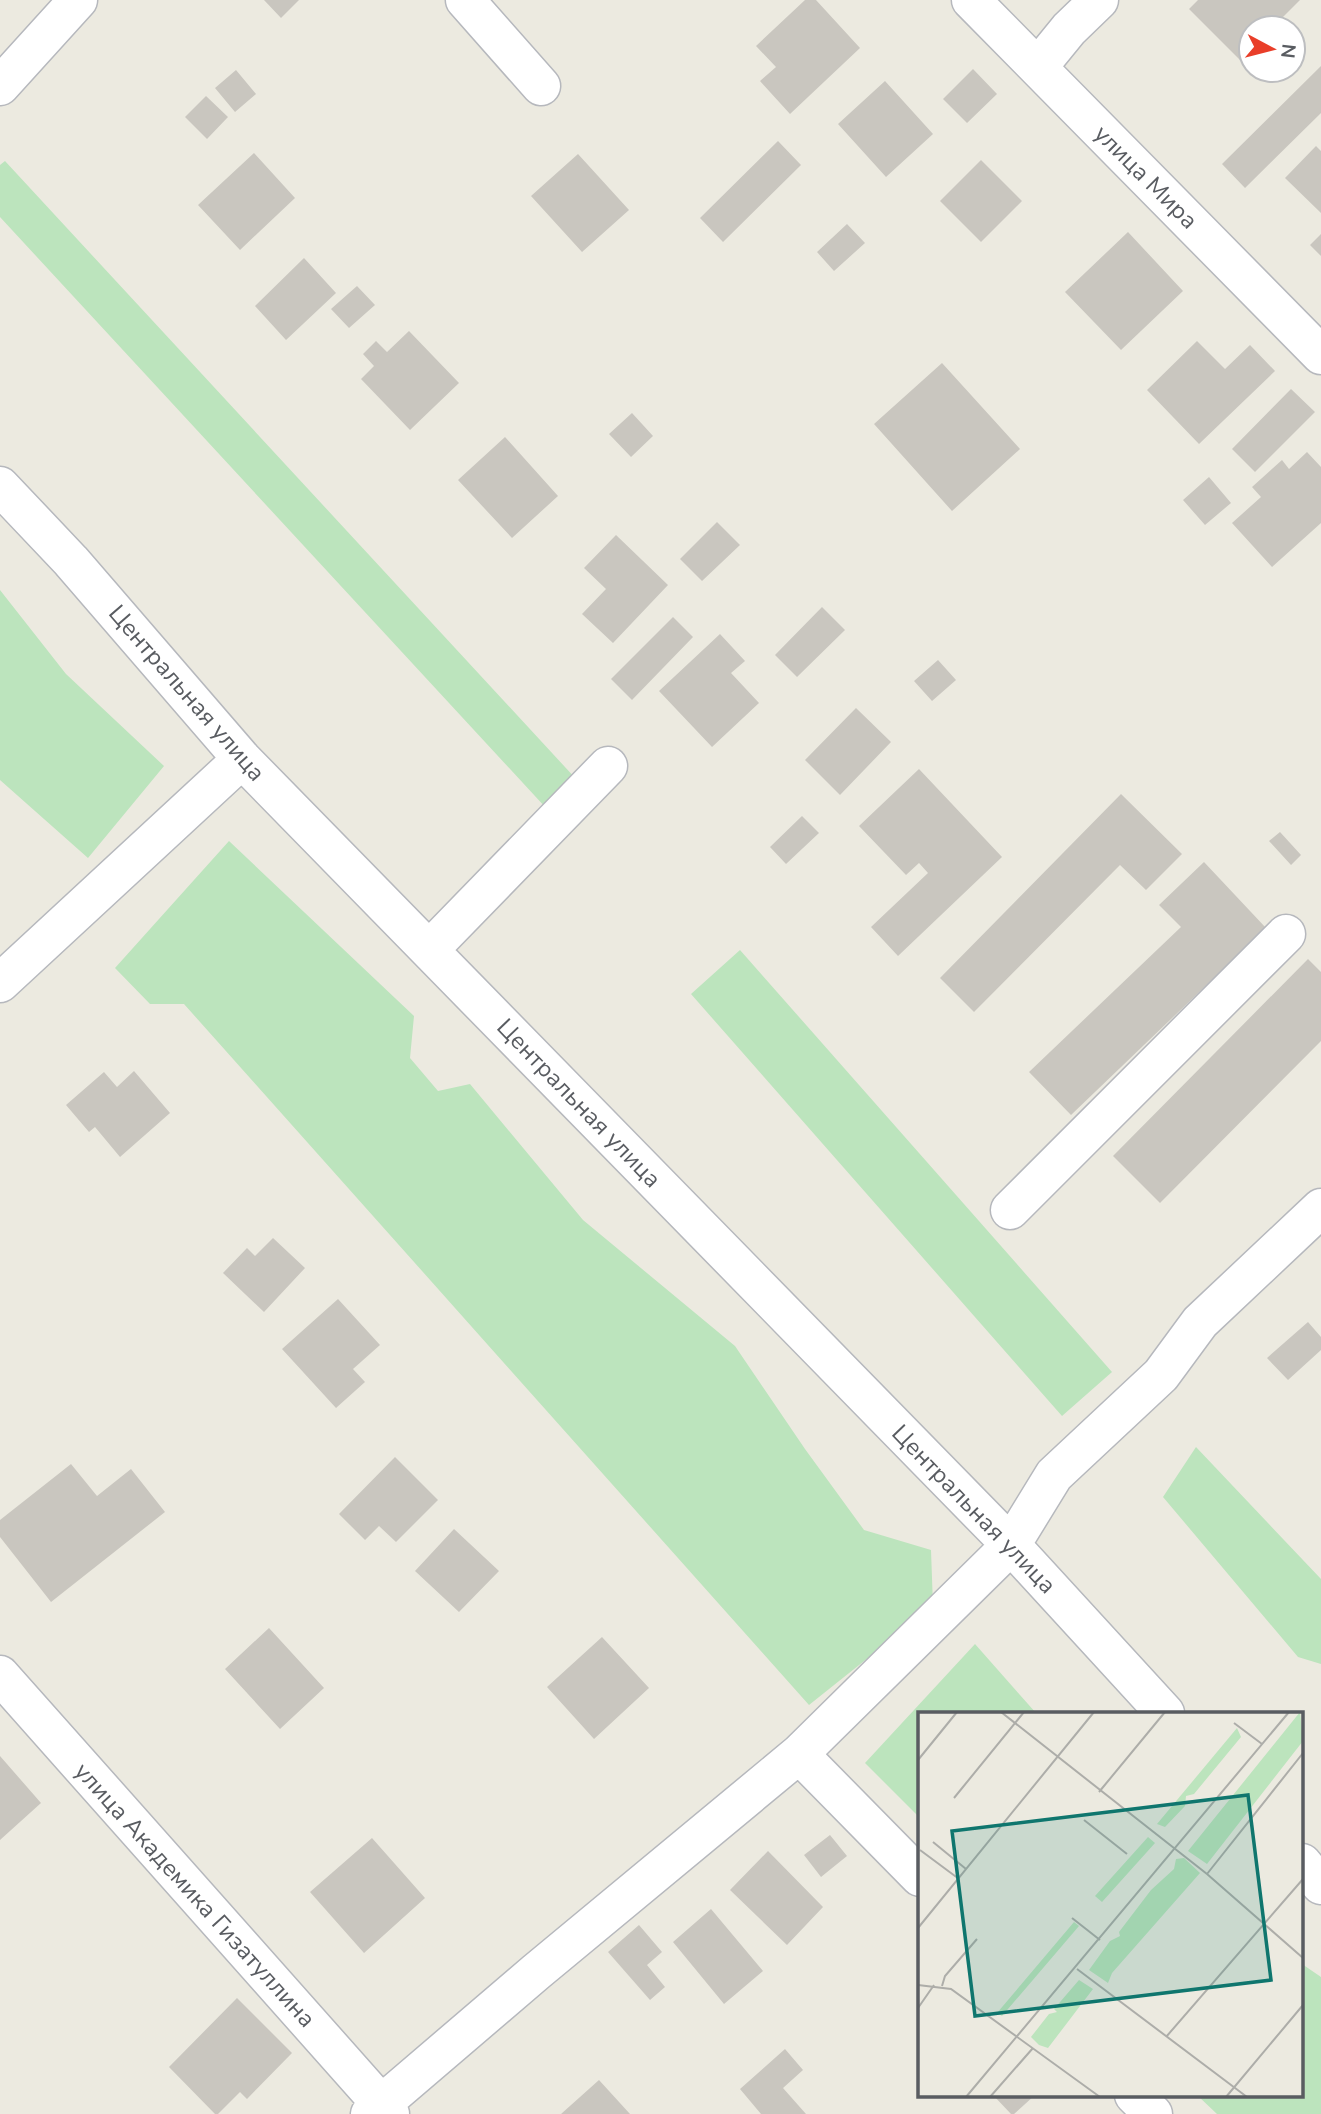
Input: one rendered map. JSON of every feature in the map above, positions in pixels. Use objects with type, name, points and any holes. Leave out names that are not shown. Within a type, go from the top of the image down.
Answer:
[{"type":"street","points":[[0,86],[78,0]]},
{"type":"street","points":[[466,0],[541,86]]},
{"type":"street","points":[[1038,67],[1069,29],[1099,0]]},
{"type":"street","name":"улица Мира","points":[[977,2],[1321,355]]},
{"type":"street","name":"Центральная улица","points":[[0,486],[71,561],[242,759],[1011,1545],[1164,1712]]},
{"type":"street","points":[[0,983],[242,759]]},
{"type":"street","points":[[429,950],[608,766]]},
{"type":"street","points":[[1010,1210],[1286,934]]},
{"type":"street","points":[[380,2111],[799,1754],[1011,1545],[1054,1475],[1161,1375],[1200,1322],[1321,1208]]},
{"type":"street","name":"улица Академика Гизатуллина","points":[[0,1675],[380,2111]]},
{"type":"street","points":[[799,1754],[918,1875]]},
{"type":"street","points":[[1304,1865],[1321,1885]]},
{"type":"street","points":[[1135,2096],[1153,2114]]},
{"type":"green space","points":[[5,161],[577,780],[546,808],[0,217],[0,165]]},
{"type":"green space","points":[[0,590],[66,674],[164,766],[88,858],[0,780]]},
{"type":"green space","points":[[229,841],[414,1016],[410,1058],[438,1091],[470,1084],[583,1220],[735,1346],[864,1530],[931,1550],[933,1606],[809,1705],[184,1004],[150,1004],[115,968]]},
{"type":"green space","points":[[740,950],[1112,1372],[1062,1416],[691,994]]},
{"type":"green space","points":[[1196,1447],[1321,1579],[1321,1664],[1298,1657],[1163,1497]]},
{"type":"green space","points":[[975,1644],[1035,1712],[918,1712],[918,1816],[865,1763]]},
{"type":"green space","points":[[1304,1965],[1321,1977],[1321,2114],[1217,2114],[1198,2096],[1304,2096]]},
{"type":"building","points":[[264,0],[299,0],[281,18]]},
{"type":"building","points":[[805,0],[816,0],[860,48],[790,114],[760,81],[776,67],[756,46]]},
{"type":"building","points":[[1198,0],[1300,0],[1286,14],[1237,14],[1237,57],[1189,9]]},
{"type":"building","points":[[1321,66],[1321,113],[1245,188],[1222,164],[1303,84],[1307,84],[1307,80]]},
{"type":"building","points":[[973,69],[997,94],[967,123],[943,99]]},
{"type":"building","points":[[236,70],[256,94],[235,112],[215,88]]},
{"type":"building","points":[[885,81],[933,134],[886,177],[838,124]]},
{"type":"building","points":[[206,96],[228,117],[207,139],[185,117]]},
{"type":"building","points":[[778,141],[801,165],[723,242],[700,218]]},
{"type":"building","points":[[1316,146],[1321,151],[1321,213],[1285,178]]},
{"type":"building","points":[[254,153],[295,198],[240,250],[198,205]]},
{"type":"building","points":[[578,154],[629,210],[582,252],[531,196]]},
{"type":"building","points":[[981,160],[1022,201],[981,242],[940,201]]},
{"type":"building","points":[[847,224],[865,243],[834,271],[817,252]]},
{"type":"building","points":[[1128,232],[1183,291],[1121,350],[1065,292]]},
{"type":"building","points":[[1321,234],[1321,256],[1310,245]]},
{"type":"building","points":[[304,258],[336,293],[286,340],[255,306]]},
{"type":"building","points":[[357,286],[375,305],[349,328],[331,309]]},
{"type":"building","points":[[409,331],[459,383],[410,430],[361,379],[374,366],[363,354],[376,341],[387,352]]},
{"type":"building","points":[[1197,341],[1225,369],[1250,345],[1275,371],[1199,444],[1147,390]]},
{"type":"building","points":[[942,363],[1020,449],[952,511],[874,424]]},
{"type":"building","points":[[1291,389],[1315,412],[1255,472],[1232,449]]},
{"type":"building","points":[[632,413],[653,436],[631,457],[609,434]]},
{"type":"building","points":[[505,437],[558,496],[512,538],[458,480]]},
{"type":"building","points":[[1307,452],[1321,467],[1321,523],[1272,567],[1232,523],[1261,497],[1252,487],[1282,460],[1289,469]]},
{"type":"building","points":[[1209,477],[1231,503],[1205,525],[1183,500]]},
{"type":"building","points":[[717,522],[740,545],[702,581],[680,559]]},
{"type":"building","points":[[616,535],[668,585],[613,643],[582,614],[606,589],[584,568]]},
{"type":"building","points":[[822,607],[845,630],[797,677],[775,655]]},
{"type":"building","points":[[673,617],[693,637],[632,700],[611,679]]},
{"type":"building","points":[[720,634],[745,661],[731,673],[759,703],[712,747],[659,691]]},
{"type":"building","points":[[938,660],[956,680],[932,701],[914,681]]},
{"type":"building","points":[[856,708],[891,742],[840,795],[805,760]]},
{"type":"building","points":[[919,769],[1002,857],[898,956],[871,927],[928,873],[919,863],[906,875],[859,826]]},
{"type":"building","points":[[1121,794],[1182,854],[1146,890],[1120,865],[974,1012],[940,978]]},
{"type":"building","points":[[802,816],[819,833],[786,864],[770,847]]},
{"type":"building","points":[[1280,832],[1301,855],[1291,865],[1269,841]]},
{"type":"building","points":[[1204,862],[1266,928],[1071,1115],[1029,1072],[1181,927],[1159,905]]},
{"type":"building","points":[[1308,959],[1321,972],[1321,1041],[1160,1203],[1113,1156]]},
{"type":"building","points":[[134,1071],[170,1113],[120,1157],[95,1127],[89,1132],[66,1105],[104,1072],[117,1087]]},
{"type":"building","points":[[273,1238],[305,1268],[264,1312],[223,1273],[247,1248],[255,1256]]},
{"type":"building","points":[[338,1299],[380,1345],[353,1369],[365,1382],[336,1408],[282,1349]]},
{"type":"building","points":[[1308,1322],[1321,1337],[1321,1350],[1288,1380],[1267,1358]]},
{"type":"building","points":[[395,1457],[438,1500],[396,1542],[379,1526],[365,1540],[339,1514]]},
{"type":"building","points":[[71,1464],[97,1496],[131,1469],[165,1512],[51,1602],[0,1537],[0,1520]]},
{"type":"building","points":[[454,1529],[499,1571],[459,1612],[415,1571]]},
{"type":"building","points":[[269,1628],[324,1688],[280,1729],[225,1669]]},
{"type":"building","points":[[602,1637],[649,1688],[594,1739],[547,1687]]},
{"type":"building","points":[[0,1756],[41,1803],[0,1840]]},
{"type":"building","points":[[830,1835],[847,1856],[821,1877],[804,1855]]},
{"type":"building","points":[[372,1838],[425,1898],[364,1953],[310,1892]]},
{"type":"building","points":[[768,1851],[823,1907],[787,1945],[730,1890]]},
{"type":"building","points":[[711,1909],[763,1971],[724,2004],[673,1942]]},
{"type":"building","points":[[639,1925],[662,1952],[647,1965],[665,1987],[650,2000],[608,1952]]},
{"type":"building","points":[[237,1998],[292,2053],[247,2099],[240,2092],[215,2114],[169,2067]]},
{"type":"building","points":[[785,2049],[803,2070],[783,2088],[806,2114],[761,2114],[740,2089]]},
{"type":"building","points":[[599,2080],[630,2114],[561,2114]]},
{"type":"building","points":[[994,2096],[1034,2096],[1014,2114]]}]
